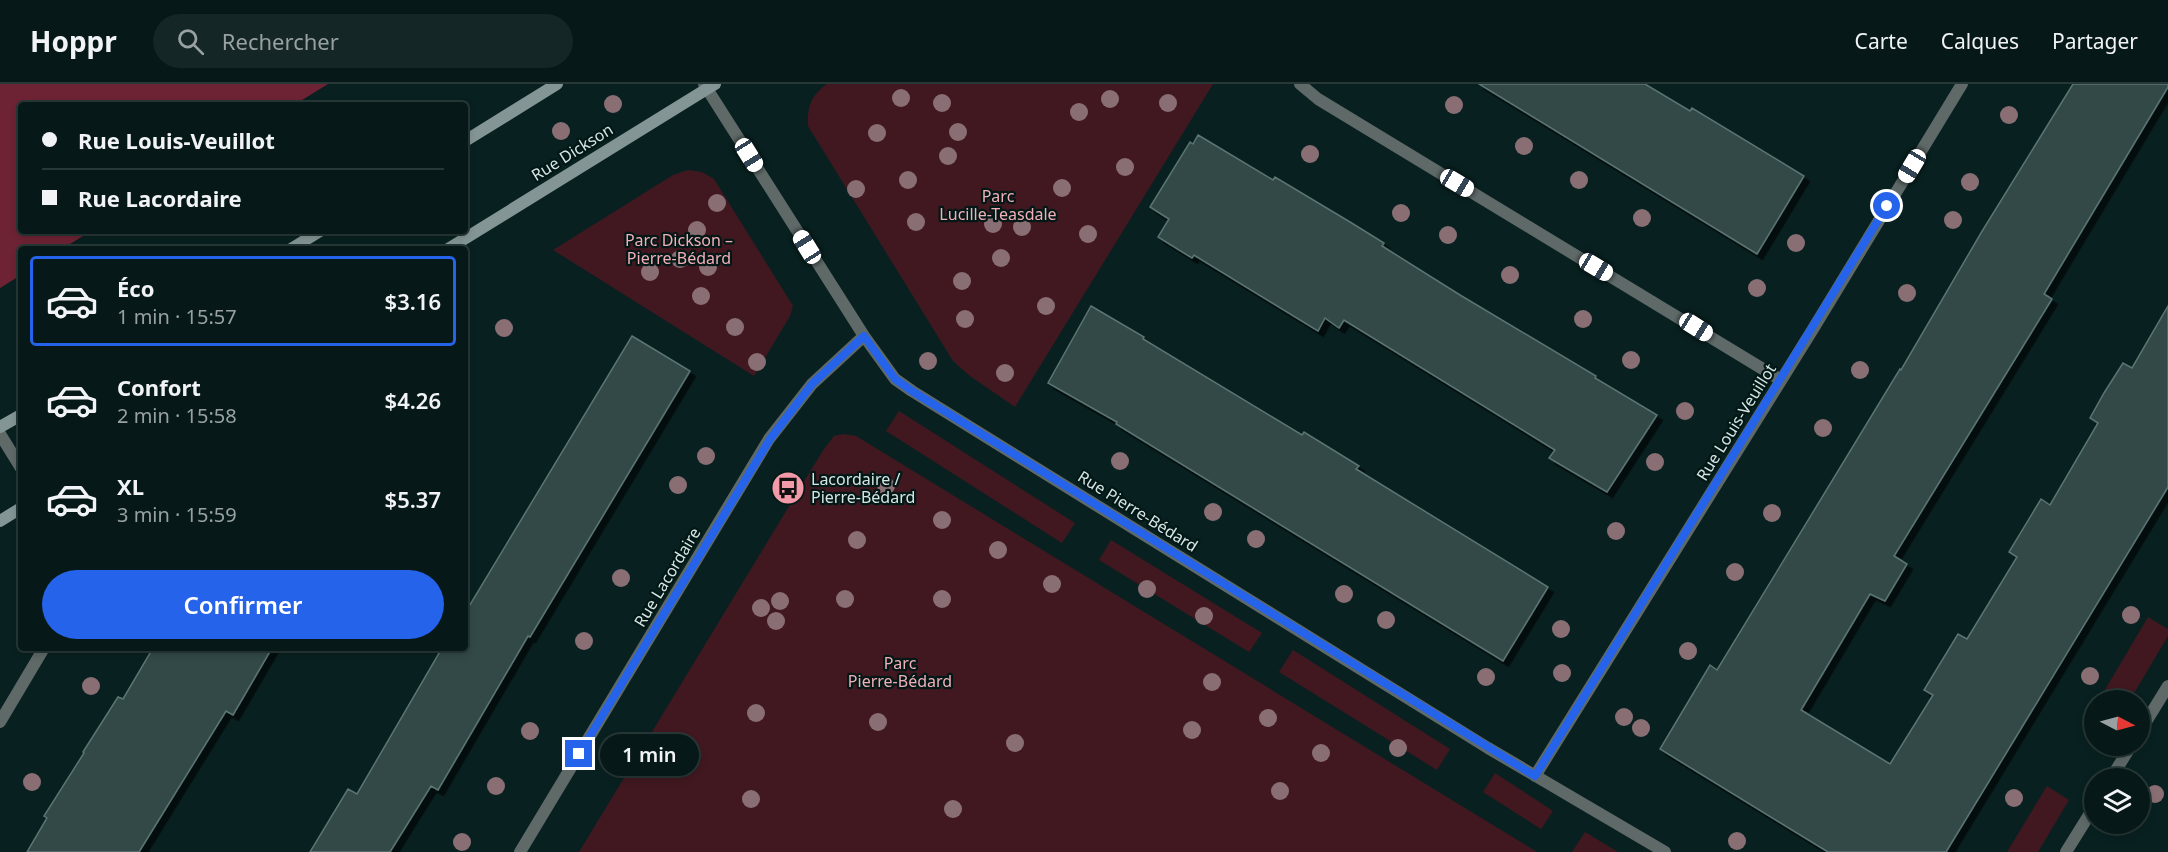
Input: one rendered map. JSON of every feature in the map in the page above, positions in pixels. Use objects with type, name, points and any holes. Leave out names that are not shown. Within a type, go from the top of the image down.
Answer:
[{"type":"main road","points":[[468,139],[557,84]]},
{"type":"main road","name":"Rue Dickson","points":[[453,246],[708,86]]},
{"type":"main road","points":[[296,246],[315,234]]},
{"type":"main road","points":[[0,427],[18,417]]},
{"type":"main road","points":[[0,520],[18,510]]},
{"type":"street","points":[[1300,84],[1318,99],[1781,380]]},
{"type":"street","name":"Rue Louis-Veuillot","points":[[1535,776],[1962,84]]},
{"type":"street","name":"Rue Pierre-Bédard","points":[[708,86],[864,336],[895,379],[1535,776],[1665,852]]},
{"type":"street","name":"Rue Lacordaire","points":[[520,852],[770,439],[812,384],[864,336]]},
{"type":"street","points":[[0,434],[18,463]]},
{"type":"street","points":[[0,722],[42,651]]},
{"type":"street","points":[[2150,715],[2168,686]]},
{"type":"street","points":[[2066,852],[2084,823]]},
{"type":"green space","name":"Parc Lucille-Teasdale","points":[[827,84],[1213,84],[1015,407],[970,376],[953,361],[808,126],[811,102]]},
{"type":"green space","name":"Parc Dickson – Pierre-Bédard","points":[[688,170],[702,172],[714,179],[793,306],[790,316],[754,376],[553,250],[673,175]]},
{"type":"green space","points":[[899,411],[1075,523],[1062,543],[886,431]]},
{"type":"green space","name":"Parc Pierre-Bédard","points":[[844,434],[856,436],[1537,852],[579,852],[822,452],[834,436]]},
{"type":"green space","points":[[1111,540],[1262,633],[1249,652],[1099,560]]},
{"type":"green space","points":[[2148,617],[2168,629],[2168,636],[2136,690],[2105,690]]},
{"type":"green space","points":[[1293,650],[1450,749],[1437,770],[1279,672]]},
{"type":"green space","points":[[1495,773],[1553,811],[1541,829],[1483,792]]},
{"type":"green space","points":[[2047,786],[2069,800],[2038,852],[2007,852]]},
{"type":"green space","points":[[1585,832],[1618,852],[1572,852]]},
{"type":"shaded area","points":[[0,84],[328,84],[299,102],[18,102],[18,234],[86,234],[67,246],[18,246],[18,277],[0,288]]},
{"type":"building","points":[[1479,84],[1645,84],[1690,111],[1692,108],[1804,176],[1757,254]]},
{"type":"building","points":[[2073,84],[2168,84],[2168,87],[2044,294],[2052,299],[1894,556],[1907,564],[1885,601],[1870,594],[1801,710],[1890,764],[1933,695],[1924,690],[1958,634],[1967,639],[2017,557],[2009,552],[2041,499],[2050,505],[2098,423],[2090,418],[2104,393],[2123,363],[2132,368],[2168,306],[2168,487],[1946,852],[1828,852],[1660,749],[1710,665],[1717,670]]},
{"type":"building","points":[[1198,135],[1350,222],[1384,243],[1382,246],[1657,415],[1607,492],[1549,458],[1555,450],[1344,320],[1339,328],[1325,318],[1318,331],[1194,255],[1192,258],[1158,237],[1169,219],[1150,207],[1190,142],[1193,144]]},
{"type":"building","points":[[1091,306],[1302,435],[1304,432],[1359,466],[1356,469],[1548,587],[1503,661],[1116,424],[1117,422],[1048,383]]},
{"type":"building","points":[[632,336],[690,371],[530,637],[528,636],[438,790],[431,786],[390,852],[310,852],[348,789],[357,794],[440,651],[468,651],[468,608]]},
{"type":"building","points":[[151,651],[270,651],[233,715],[226,711],[139,852],[27,852],[47,818],[44,816],[83,752],[118,697],[123,699]]},
{"type":"place","name":"Lacordaire / Pierre-Bédard","points":[[788,488]]},
{"type":"route","points":[[579,754],[770,439],[812,384],[864,336],[895,379],[912,391],[1535,776],[1887,206]]}]
